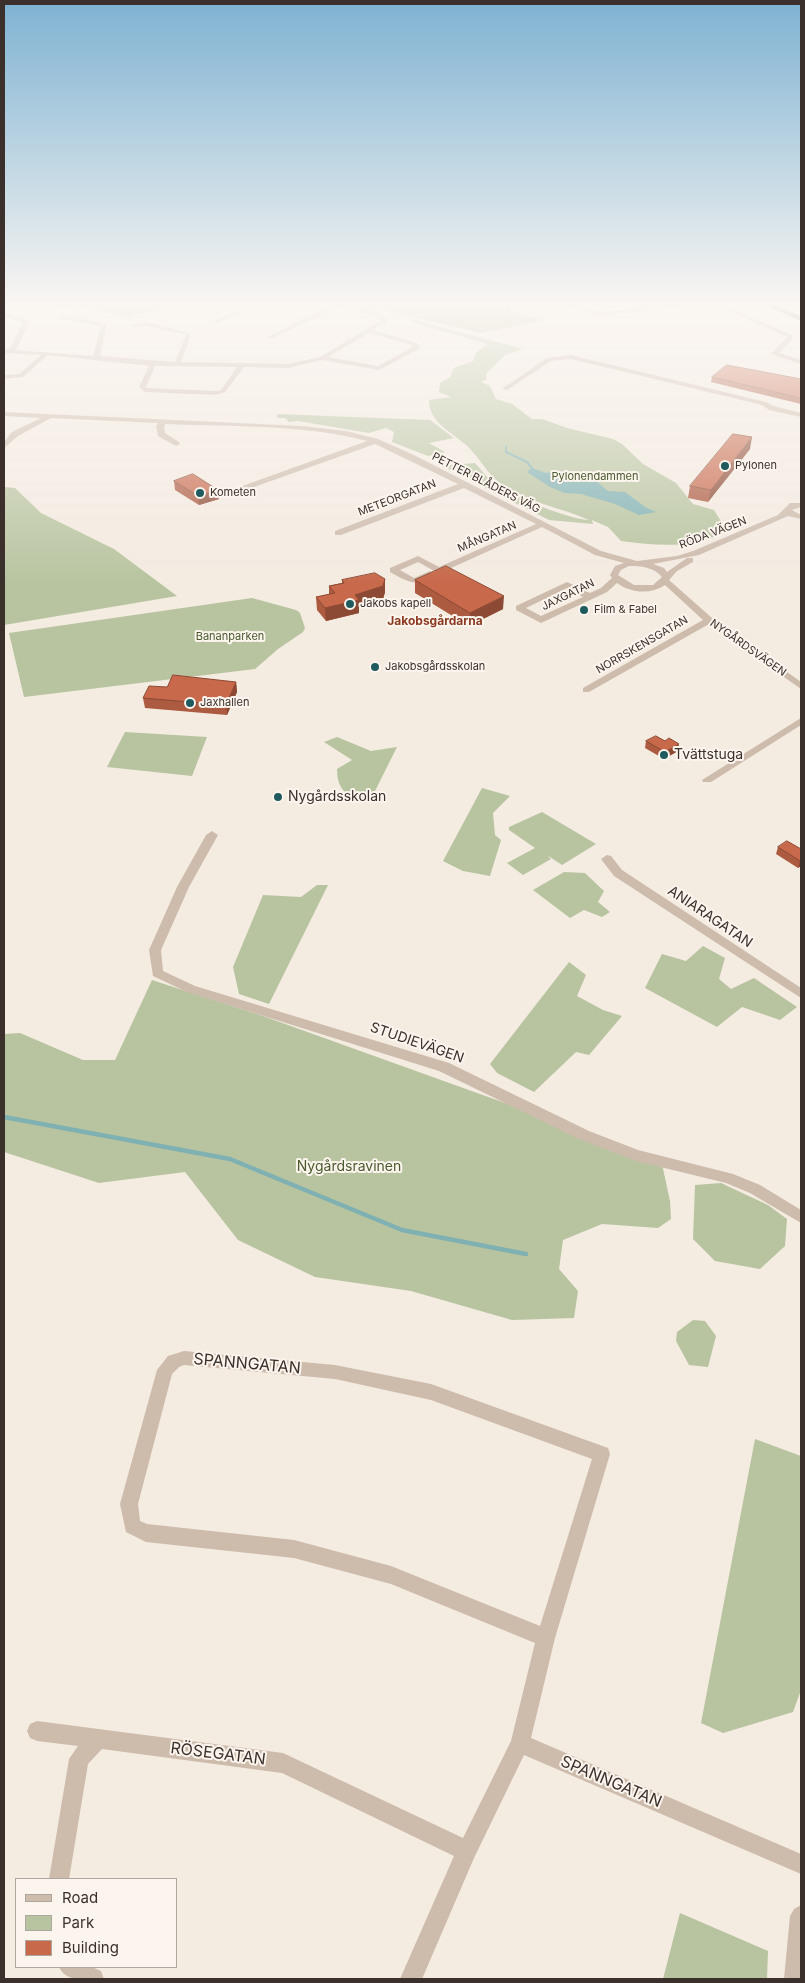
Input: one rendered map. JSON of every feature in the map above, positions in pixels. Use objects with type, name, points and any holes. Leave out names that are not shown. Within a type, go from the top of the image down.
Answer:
[{"type":"street","points":[[741,398],[764,403],[772,408],[801,416]]},
{"type":"street","name":"PETTER BLÅDERS VÄG","points":[[4,414],[321,430],[375,441],[411,457],[598,553],[639,563]]},
{"type":"street","points":[[4,446],[15,434],[50,416]]},
{"type":"street","points":[[164,422],[160,426],[161,434],[176,444]]},
{"type":"street","points":[[240,490],[375,441]]},
{"type":"street","name":"METEORGATAN","points":[[338,533],[464,484]]},
{"type":"street","name":"RÖDA VÄGEN","points":[[639,563],[678,558],[696,553],[781,517],[788,512],[790,506],[801,505]]},
{"type":"street","points":[[788,512],[800,516]]},
{"type":"street","name":"RÖDA VÄGEN","points":[[643,588],[656,586],[674,569],[687,562],[800,516]]},
{"type":"street","name":"MÅNGATAN","points":[[439,570],[543,524]]},
{"type":"street","name":"PETTER BLÅDERS VÄG","points":[[598,553],[615,575]]},
{"type":"street","points":[[639,563],[622,565],[615,575],[632,587],[643,588]]},
{"type":"street","name":"NYGÅRDSVÄGEN","points":[[639,563],[662,570],[665,579],[696,611]]},
{"type":"street","name":"JAXGATAN","points":[[604,590],[615,575]]},
{"type":"street","name":"JAXGATAN","points":[[590,597],[567,585],[519,608],[541,620],[590,597],[604,590],[632,587]]},
{"type":"street","name":"NYGÅRDSVÄGEN","points":[[643,588],[666,595],[696,611],[801,686]]},
{"type":"street","name":"NORRSKENSGATAN","points":[[586,690],[708,620]]},
{"type":"street","points":[[707,780],[801,721]]},
{"type":"street","name":"STUDIEVÄGEN","points":[[212,835],[183,887],[155,950],[157,973],[191,989],[444,1067],[592,1139],[636,1155],[728,1178],[755,1189],[801,1217]]},
{"type":"street","name":"ANIARAGATAN","points":[[607,860],[618,873],[801,994]]},
{"type":"street","name":"SPANNGATAN","points":[[546,1638],[391,1575],[294,1549],[146,1534],[132,1526],[129,1504],[165,1370],[174,1361],[184,1358],[335,1372],[431,1392],[602,1454],[546,1638],[520,1743],[801,1864]]},
{"type":"street","name":"RÖSEGATAN","points":[[37,1731],[283,1763],[467,1851]]},
{"type":"street","points":[[59,1878],[79,1759],[98,1739]]},
{"type":"street","points":[[411,1979],[467,1851],[520,1743]]},
{"type":"street","points":[[795,1979],[801,1916]]},
{"type":"street","points":[[72,1968],[93,1979]]},
{"type":"green space","name":"Pylonendammen","points":[[447,398],[495,398],[512,404],[532,419],[542,419],[567,428],[613,439],[622,444],[643,464],[676,483],[693,504],[714,510],[727,531],[701,541],[662,545],[621,541],[608,527],[592,520],[593,524],[549,520],[467,477],[441,466],[475,463],[491,481],[503,489],[553,511],[589,520],[522,496],[501,484],[491,475],[471,449],[441,426],[430,408],[429,400]]},
{"type":"green space","points":[[277,414],[430,420],[454,438],[429,443],[445,452],[428,456],[392,442],[394,432],[386,428],[369,433],[298,421],[289,422],[285,418],[277,418]]},
{"type":"green space","points":[[4,487],[15,488],[41,513],[114,549],[177,596],[4,625]]},
{"type":"green space","name":"Bananparken","points":[[252,598],[296,610],[300,613],[305,628],[303,632],[278,649],[255,669],[24,697],[9,633]]},
{"type":"green space","points":[[125,732],[207,737],[192,776],[107,767]]},
{"type":"green space","points":[[337,737],[371,751],[397,747],[369,803],[350,796],[339,783],[337,769],[352,760],[324,742]]},
{"type":"green space","points":[[482,788],[510,796],[493,813],[495,835],[501,840],[490,876],[463,871],[443,861]]},
{"type":"green space","points":[[542,812],[596,844],[562,865],[547,855],[551,859],[523,875],[507,863],[535,848],[509,830],[509,827]]},
{"type":"green space","points":[[564,872],[585,873],[604,891],[598,902],[610,912],[602,917],[584,910],[570,918],[533,890]]},
{"type":"green space","points":[[317,885],[328,885],[269,1004],[239,994],[233,967],[263,895],[301,897]]},
{"type":"green space","points":[[703,946],[725,958],[719,979],[731,989],[754,978],[797,1007],[780,1020],[742,1007],[717,1027],[645,988],[662,954],[686,961]]},
{"type":"green space","points":[[569,962],[586,975],[577,996],[603,1010],[622,1016],[589,1055],[576,1052],[534,1092],[497,1073],[490,1064]]},
{"type":"green space","name":"Nygårdsravinen","points":[[152,980],[263,1016],[505,1103],[616,1151],[662,1164],[670,1201],[671,1219],[658,1228],[602,1224],[563,1240],[559,1269],[578,1291],[574,1318],[512,1320],[411,1291],[315,1277],[238,1240],[185,1172],[99,1183],[4,1152],[4,1034],[20,1033],[83,1060],[115,1060]]},
{"type":"green space","points":[[721,1183],[768,1205],[787,1219],[785,1246],[760,1269],[715,1261],[693,1239],[695,1185]]},
{"type":"green space","points":[[693,1320],[705,1321],[716,1336],[708,1367],[689,1365],[676,1341],[677,1332]]},
{"type":"green space","points":[[755,1439],[801,1456],[801,1690],[793,1712],[723,1733],[701,1723]]},
{"type":"green space","points":[[680,1913],[768,1951],[767,1979],[663,1979]]},
{"type":"water","name":"Pylonendammen","points":[[532,468],[546,473],[558,471],[588,474],[608,491],[625,492],[645,507],[656,512],[639,515],[615,504],[581,494],[565,493],[550,487],[527,472]]},
{"type":"building","points":[[733,434],[752,437],[711,490],[690,486]]},
{"type":"building","points":[[193,474],[218,490],[198,496],[174,481]]},
{"type":"building","points":[[446,566],[504,596],[470,613],[415,580]]},
{"type":"building","points":[[375,573],[385,579],[383,586],[355,595],[359,600],[325,608],[316,597],[335,593],[329,586],[344,583],[342,580]]},
{"type":"building","points":[[173,675],[236,682],[226,705],[143,698],[149,686],[167,687]]},
{"type":"building","points":[[656,736],[665,741],[669,738],[679,744],[665,752],[646,741]]},
{"type":"building","points":[[787,841],[801,849],[800,861],[778,847]]},
{"type":"waterway","points":[[506,447],[506,452],[527,462],[532,468]]},
{"type":"waterway","points":[[4,1117],[230,1159],[402,1230],[526,1254]]},
{"type":"place","name":"Pylonen","points":[[725,466]]},
{"type":"place","name":"Kometen","points":[[200,493]]},
{"type":"place","name":"Jakobs kapell","points":[[350,604]]},
{"type":"place","name":"Film & Fabel","points":[[584,610]]},
{"type":"place","name":"Jakobsgårdsskolan","points":[[375,667]]},
{"type":"place","name":"Jaxhallen","points":[[190,703]]},
{"type":"place","name":"Tvättstuga","points":[[664,755]]},
{"type":"place","name":"Nygårdsskolan","points":[[278,797]]},
{"type":"district","name":"Jakobsgårdarna","points":[[435,621]]}]
